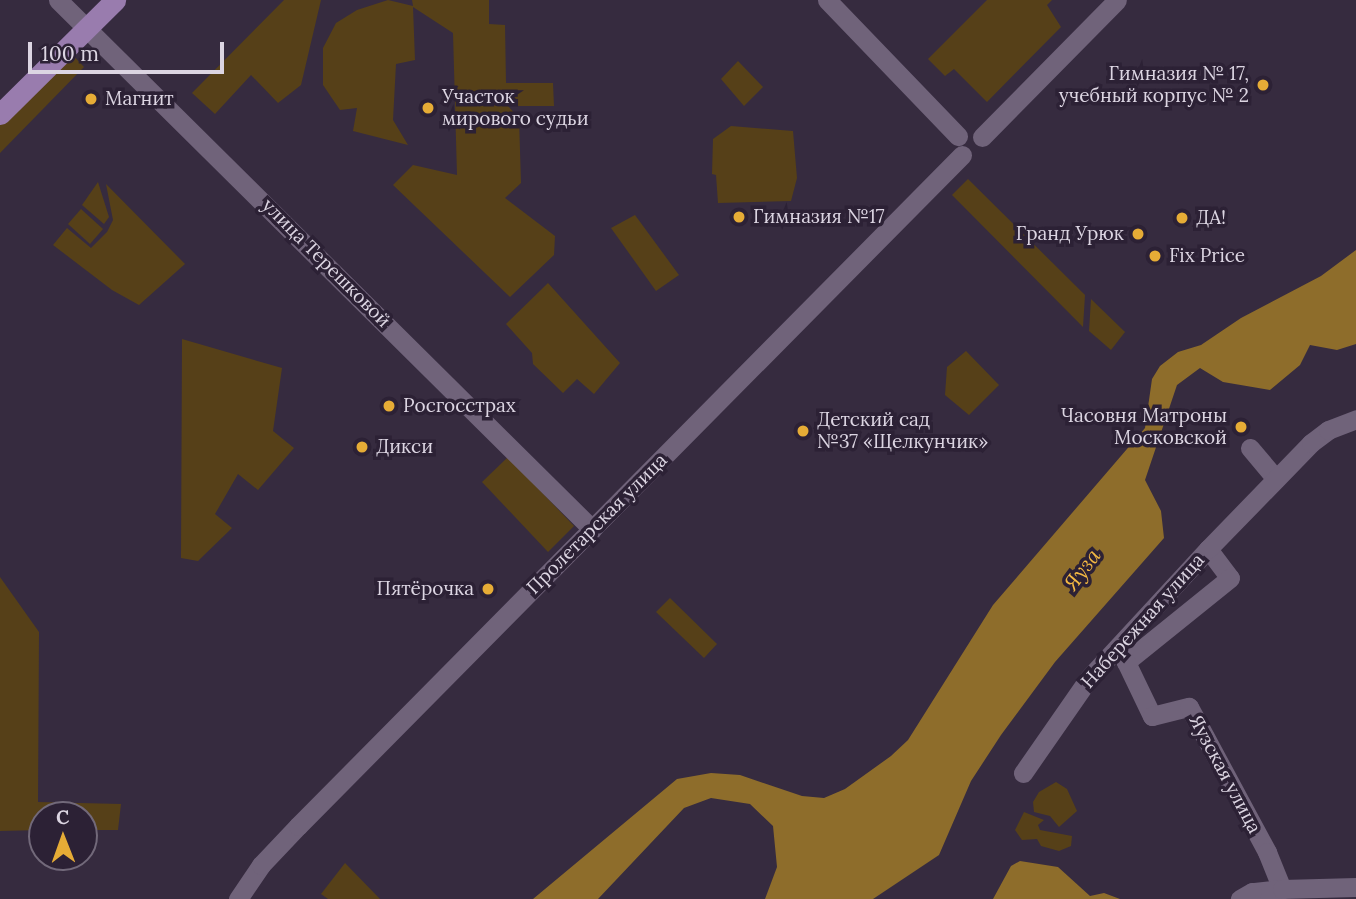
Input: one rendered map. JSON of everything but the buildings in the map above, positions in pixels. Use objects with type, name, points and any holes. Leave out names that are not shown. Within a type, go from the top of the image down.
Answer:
[{"type":"main road","points":[[0,114],[115,0]]},
{"type":"street","name":"улица Терешковой","points":[[58,0],[600,522]]},
{"type":"street","points":[[827,0],[960,146],[970,130],[982,137],[1117,0]]},
{"type":"street","name":"Пролетарская улица","points":[[238,899],[298,825],[933,187],[960,146]]},
{"type":"street","name":"Набережная улица","points":[[1023,773],[1089,678],[1208,549],[1328,430],[1356,419]]},
{"type":"street","points":[[1250,448],[1276,480]]},
{"type":"street","name":"Яузская улица","points":[[1208,549],[1230,578],[1126,662],[1152,716],[1189,708],[1267,852],[1282,889]]},
{"type":"street","points":[[1240,899],[1252,892],[1356,887]]},
{"type":"shaded area","points":[[284,0],[321,0],[301,85],[278,103],[251,75],[215,114],[192,93]]},
{"type":"shaded area","points":[[388,0],[413,6],[412,0],[489,0],[489,24],[505,25],[506,83],[553,83],[554,106],[508,106],[519,118],[521,183],[505,198],[555,236],[554,255],[510,297],[393,185],[413,165],[457,175],[453,33],[413,7],[415,60],[396,64],[393,120],[408,145],[353,131],[357,108],[340,110],[323,85],[323,48],[336,23],[357,10]]},
{"type":"shaded area","points":[[987,0],[1052,0],[1047,5],[1061,27],[987,102],[954,69],[945,76],[928,59]]},
{"type":"shaded area","points":[[69,51],[84,67],[0,153],[0,120]]},
{"type":"shaded area","points":[[738,61],[763,87],[744,106],[721,79]]},
{"type":"shaded area","points":[[731,126],[793,131],[797,178],[791,201],[718,203],[716,175],[712,174],[713,139]]},
{"type":"shaded area","points":[[968,179],[1085,295],[1083,327],[952,195]]},
{"type":"shaded area","points":[[98,182],[109,217],[104,224],[82,205]]},
{"type":"shaded area","points":[[106,184],[185,264],[139,305],[112,290],[53,245],[67,228],[91,248],[107,232],[113,220]]},
{"type":"shaded area","points":[[81,209],[103,229],[90,244],[68,224]]},
{"type":"shaded area","points":[[635,215],[679,275],[656,291],[611,228]]},
{"type":"shaded area","points":[[548,283],[620,363],[594,394],[577,379],[563,393],[533,364],[532,353],[506,324]]},
{"type":"shaded area","points":[[1091,299],[1125,332],[1111,350],[1089,331]]},
{"type":"shaded area","points":[[182,339],[282,368],[273,431],[294,448],[258,490],[238,474],[215,514],[232,528],[198,561],[181,558]]},
{"type":"shaded area","points":[[966,351],[999,385],[969,415],[945,395],[947,367]]},
{"type":"shaded area","points":[[508,457],[574,526],[548,552],[482,482]]},
{"type":"shaded area","points":[[0,577],[39,632],[38,801],[28,801],[28,830],[0,831]]},
{"type":"shaded area","points":[[670,598],[717,644],[704,658],[656,612]]},
{"type":"shaded area","points":[[1056,782],[1067,789],[1077,811],[1059,827],[1050,816],[1034,812],[1033,802],[1039,792]]},
{"type":"shaded area","points":[[98,803],[121,804],[118,830],[98,830]]},
{"type":"shaded area","points":[[1024,812],[1044,820],[1038,825],[1040,830],[1072,836],[1071,846],[1059,851],[1041,846],[1037,839],[1022,840],[1015,830]]},
{"type":"shaded area","points":[[345,863],[380,899],[328,899],[321,894]]},
{"type":"water","name":"Яуза","points":[[1356,250],[1356,344],[1337,350],[1310,345],[1300,365],[1270,390],[1223,382],[1200,368],[1177,385],[1145,480],[1161,511],[1164,538],[1055,662],[1001,735],[971,781],[939,855],[873,899],[765,899],[777,867],[773,826],[750,804],[711,798],[684,808],[598,899],[533,899],[677,779],[711,773],[740,775],[802,796],[824,798],[845,789],[891,756],[908,740],[993,605],[1145,428],[1152,379],[1160,366],[1178,352],[1201,345],[1241,318],[1321,276]]},
{"type":"water","points":[[1020,861],[1058,867],[1090,896],[1104,893],[1120,899],[993,899],[1011,866]]},
{"type":"place","name":"Гимназия № 17, учебный корпус № 2","points":[[1263,85]]},
{"type":"place","name":"Магнит","points":[[91,99]]},
{"type":"place","name":"Участок мирового судьи","points":[[428,108]]},
{"type":"place","name":"Гимназия №17","points":[[739,217]]},
{"type":"place","name":"ДА!","points":[[1182,218]]},
{"type":"place","name":"Гранд Урюк","points":[[1138,234]]},
{"type":"place","name":"Fix Price","points":[[1155,256]]},
{"type":"place","name":"Росгосстрах","points":[[389,406]]},
{"type":"place","name":"Часовня Матроны Московской","points":[[1241,427]]},
{"type":"place","name":"Детский сад №37 «Щелкунчик»","points":[[803,431]]},
{"type":"place","name":"Дикси","points":[[362,447]]},
{"type":"place","name":"Пятёрочка","points":[[488,589]]}]
